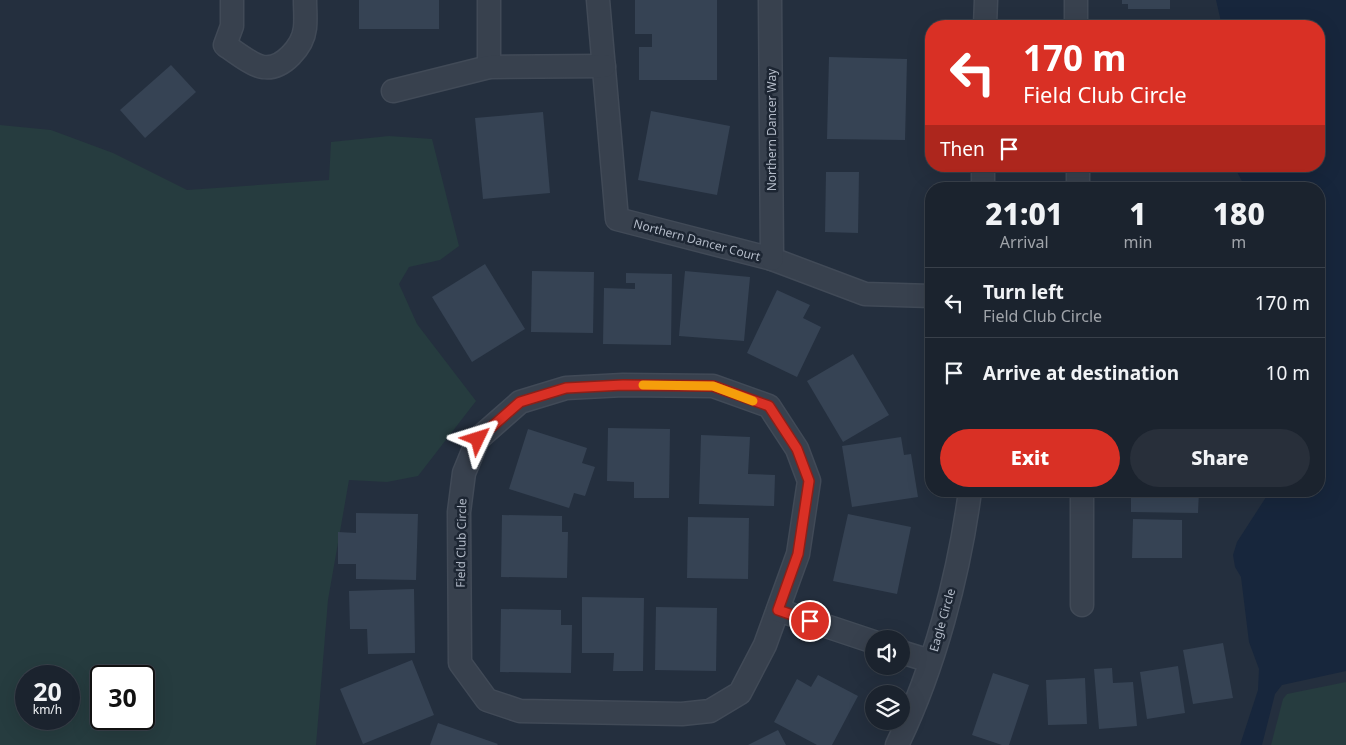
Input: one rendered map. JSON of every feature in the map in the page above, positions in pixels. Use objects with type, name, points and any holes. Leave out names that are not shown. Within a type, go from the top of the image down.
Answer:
[{"type":"street","points":[[232,0],[232,26],[225,46],[262,67],[276,66],[287,59],[301,41],[305,28],[305,0]]},
{"type":"street","points":[[489,0],[489,67]]},
{"type":"street","name":"Northern Dancer Court","points":[[598,0],[617,219],[772,259],[865,294],[925,296]]},
{"type":"street","name":"Northern Dancer Way","points":[[770,0],[772,259]]},
{"type":"street","points":[[985,20],[986,0]]},
{"type":"street","points":[[1076,0],[1076,20]]},
{"type":"street","points":[[393,90],[489,67],[604,66]]},
{"type":"street","name":"Field Club Circle","points":[[623,385],[713,386],[769,406],[797,449],[809,481],[798,554],[778,610],[765,645],[740,693],[710,711],[682,714],[520,711],[487,700],[460,663],[459,512],[464,473],[478,439],[520,402],[566,388],[623,385]]},
{"type":"street","name":"Eagle Circle","points":[[897,745],[930,661],[955,572],[969,497]]},
{"type":"street","points":[[1082,497],[1082,605]]},
{"type":"street","points":[[778,610],[865,639]]},
{"type":"street","points":[[910,655],[930,661]]},
{"type":"green space","points":[[0,125],[51,130],[113,153],[187,190],[329,180],[331,142],[389,136],[432,139],[459,246],[440,260],[409,267],[399,284],[417,324],[476,401],[418,476],[387,482],[349,480],[328,600],[316,745],[0,745]]},
{"type":"green space","points":[[1346,682],[1346,745],[1271,745],[1283,699],[1287,694]]},
{"type":"water","points":[[1216,0],[1346,0],[1346,671],[1282,685],[1275,694],[1262,745],[1240,745],[1258,690],[1259,669],[1249,642],[1241,577],[1235,567],[1233,555],[1237,542],[1266,497],[1325,497],[1325,182],[1242,182],[1237,172],[1325,172],[1325,20],[1221,20]]},
{"type":"building","points":[[359,0],[439,0],[439,29],[359,29]]},
{"type":"building","points":[[635,0],[717,0],[717,80],[639,80],[639,47],[652,47],[652,34],[635,34]]},
{"type":"building","points":[[1122,0],[1170,0],[1170,9],[1128,9],[1128,4],[1122,4]]},
{"type":"building","points":[[829,57],[907,59],[905,140],[827,139]]},
{"type":"building","points":[[171,65],[196,92],[145,138],[120,110]]},
{"type":"building","points":[[651,111],[730,126],[717,195],[638,180]]},
{"type":"building","points":[[543,112],[550,193],[483,199],[475,118]]},
{"type":"building","points":[[826,172],[859,172],[858,233],[825,232]]},
{"type":"building","points":[[485,264],[525,329],[472,362],[432,297]]},
{"type":"building","points":[[532,271],[594,272],[593,333],[531,332]]},
{"type":"building","points":[[685,271],[750,277],[744,341],[679,336]]},
{"type":"building","points":[[626,273],[672,274],[671,345],[603,344],[604,288],[635,289],[635,283],[626,283]]},
{"type":"building","points":[[777,290],[810,305],[803,318],[821,327],[797,377],[747,353]]},
{"type":"building","points":[[853,354],[889,415],[843,442],[807,381]]},
{"type":"building","points":[[608,428],[670,429],[669,498],[634,498],[634,482],[607,481]]},
{"type":"building","points":[[528,429],[587,448],[582,463],[595,467],[585,496],[574,493],[569,508],[509,489]]},
{"type":"building","points":[[701,435],[750,437],[748,474],[775,475],[774,506],[699,504]]},
{"type":"building","points":[[901,437],[904,455],[911,454],[918,497],[852,507],[842,446]]},
{"type":"building","points":[[1131,497],[1199,497],[1198,513],[1131,512]]},
{"type":"building","points":[[356,513],[418,514],[416,580],[356,579],[356,564],[338,564],[338,532],[356,533]]},
{"type":"building","points":[[848,514],[911,527],[897,594],[833,581]]},
{"type":"building","points":[[502,515],[562,516],[562,532],[568,532],[567,578],[501,577]]},
{"type":"building","points":[[688,517],[749,518],[748,579],[687,578]]},
{"type":"building","points":[[1133,519],[1182,520],[1182,558],[1132,558]]},
{"type":"building","points":[[414,589],[415,653],[368,654],[367,629],[350,629],[349,591]]},
{"type":"building","points":[[582,597],[644,598],[643,671],[613,671],[614,653],[582,653]]},
{"type":"building","points":[[656,607],[717,608],[716,671],[655,670]]},
{"type":"building","points":[[501,609],[561,610],[561,625],[572,625],[571,673],[500,672]]},
{"type":"building","points":[[1223,643],[1233,698],[1193,704],[1183,650]]},
{"type":"building","points":[[412,660],[434,715],[363,744],[340,689]]},
{"type":"building","points":[[1178,666],[1185,713],[1147,719],[1140,672]]},
{"type":"building","points":[[1112,668],[1113,683],[1133,682],[1137,726],[1099,729],[1094,669]]},
{"type":"building","points":[[993,673],[1029,685],[1009,745],[1002,745],[972,735]]},
{"type":"building","points":[[818,675],[858,696],[832,745],[817,745],[774,722],[797,679],[811,687]]},
{"type":"building","points":[[1085,678],[1087,724],[1048,725],[1046,680]]},
{"type":"building","points":[[438,723],[498,744],[430,745]]},
{"type":"building","points":[[778,730],[786,745],[748,745]]},
{"type":"slow traffic","points":[[643,385],[713,386],[753,401]]},
{"type":"route","points":[[478,439],[520,402],[566,388],[623,385],[713,386],[769,406],[797,449],[809,481],[798,554],[778,610],[810,621]]}]
